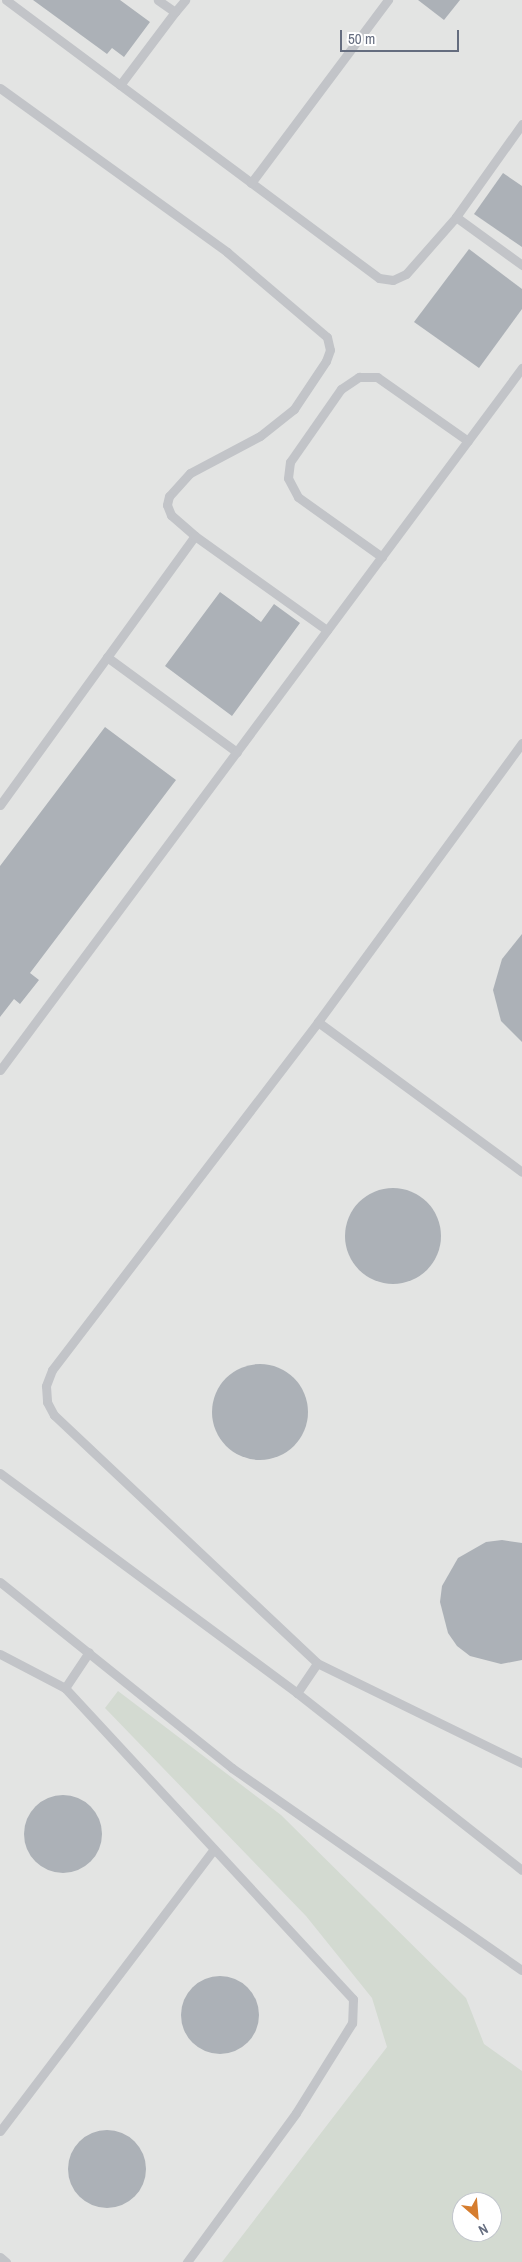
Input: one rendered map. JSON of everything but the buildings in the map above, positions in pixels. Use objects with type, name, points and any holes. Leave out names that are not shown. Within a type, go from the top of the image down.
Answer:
[{"type":"lane","points":[[6,0],[378,278],[393,280],[406,274],[456,217],[522,124]]},
{"type":"lane","points":[[158,0],[175,12]]},
{"type":"lane","points":[[120,85],[185,0]]},
{"type":"lane","points":[[251,183],[388,0]]},
{"type":"lane","points":[[0,88],[227,252],[328,337],[330,350],[326,361],[288,414],[260,436],[190,473],[169,496],[167,505],[171,515],[195,536],[328,630]]},
{"type":"lane","points":[[456,217],[522,265]]},
{"type":"lane","points":[[0,1070],[522,368]]},
{"type":"lane","points":[[382,556],[298,496],[288,478],[290,462],[341,389],[358,377],[377,377],[468,441]]},
{"type":"lane","points":[[0,805],[195,536]]},
{"type":"lane","points":[[107,658],[237,752]]},
{"type":"lane","points":[[522,743],[318,1022],[52,1370],[46,1386],[47,1402],[54,1415],[317,1663],[522,1763]]},
{"type":"lane","points":[[318,1022],[522,1172]]},
{"type":"lane","points":[[0,1473],[297,1693],[522,1870]]},
{"type":"lane","points":[[0,1582],[232,1768],[522,1970]]},
{"type":"lane","points":[[65,1688],[89,1652]]},
{"type":"lane","points":[[0,1654],[65,1688],[353,1999],[355,2011],[352,2023],[296,2113],[187,2262]]},
{"type":"lane","points":[[297,1693],[317,1663]]},
{"type":"lane","points":[[0,2131],[214,1850]]},
{"type":"lane","points":[[0,2256],[6,2262]]},
{"type":"shaded area","points":[[0,0],[522,0],[522,2262],[0,2262]]},
{"type":"shaded area","points":[[118,1691],[281,1815],[466,1998],[484,2044],[522,2071],[522,2262],[222,2262],[387,2047],[372,1998],[306,1916],[105,1708]]}]
